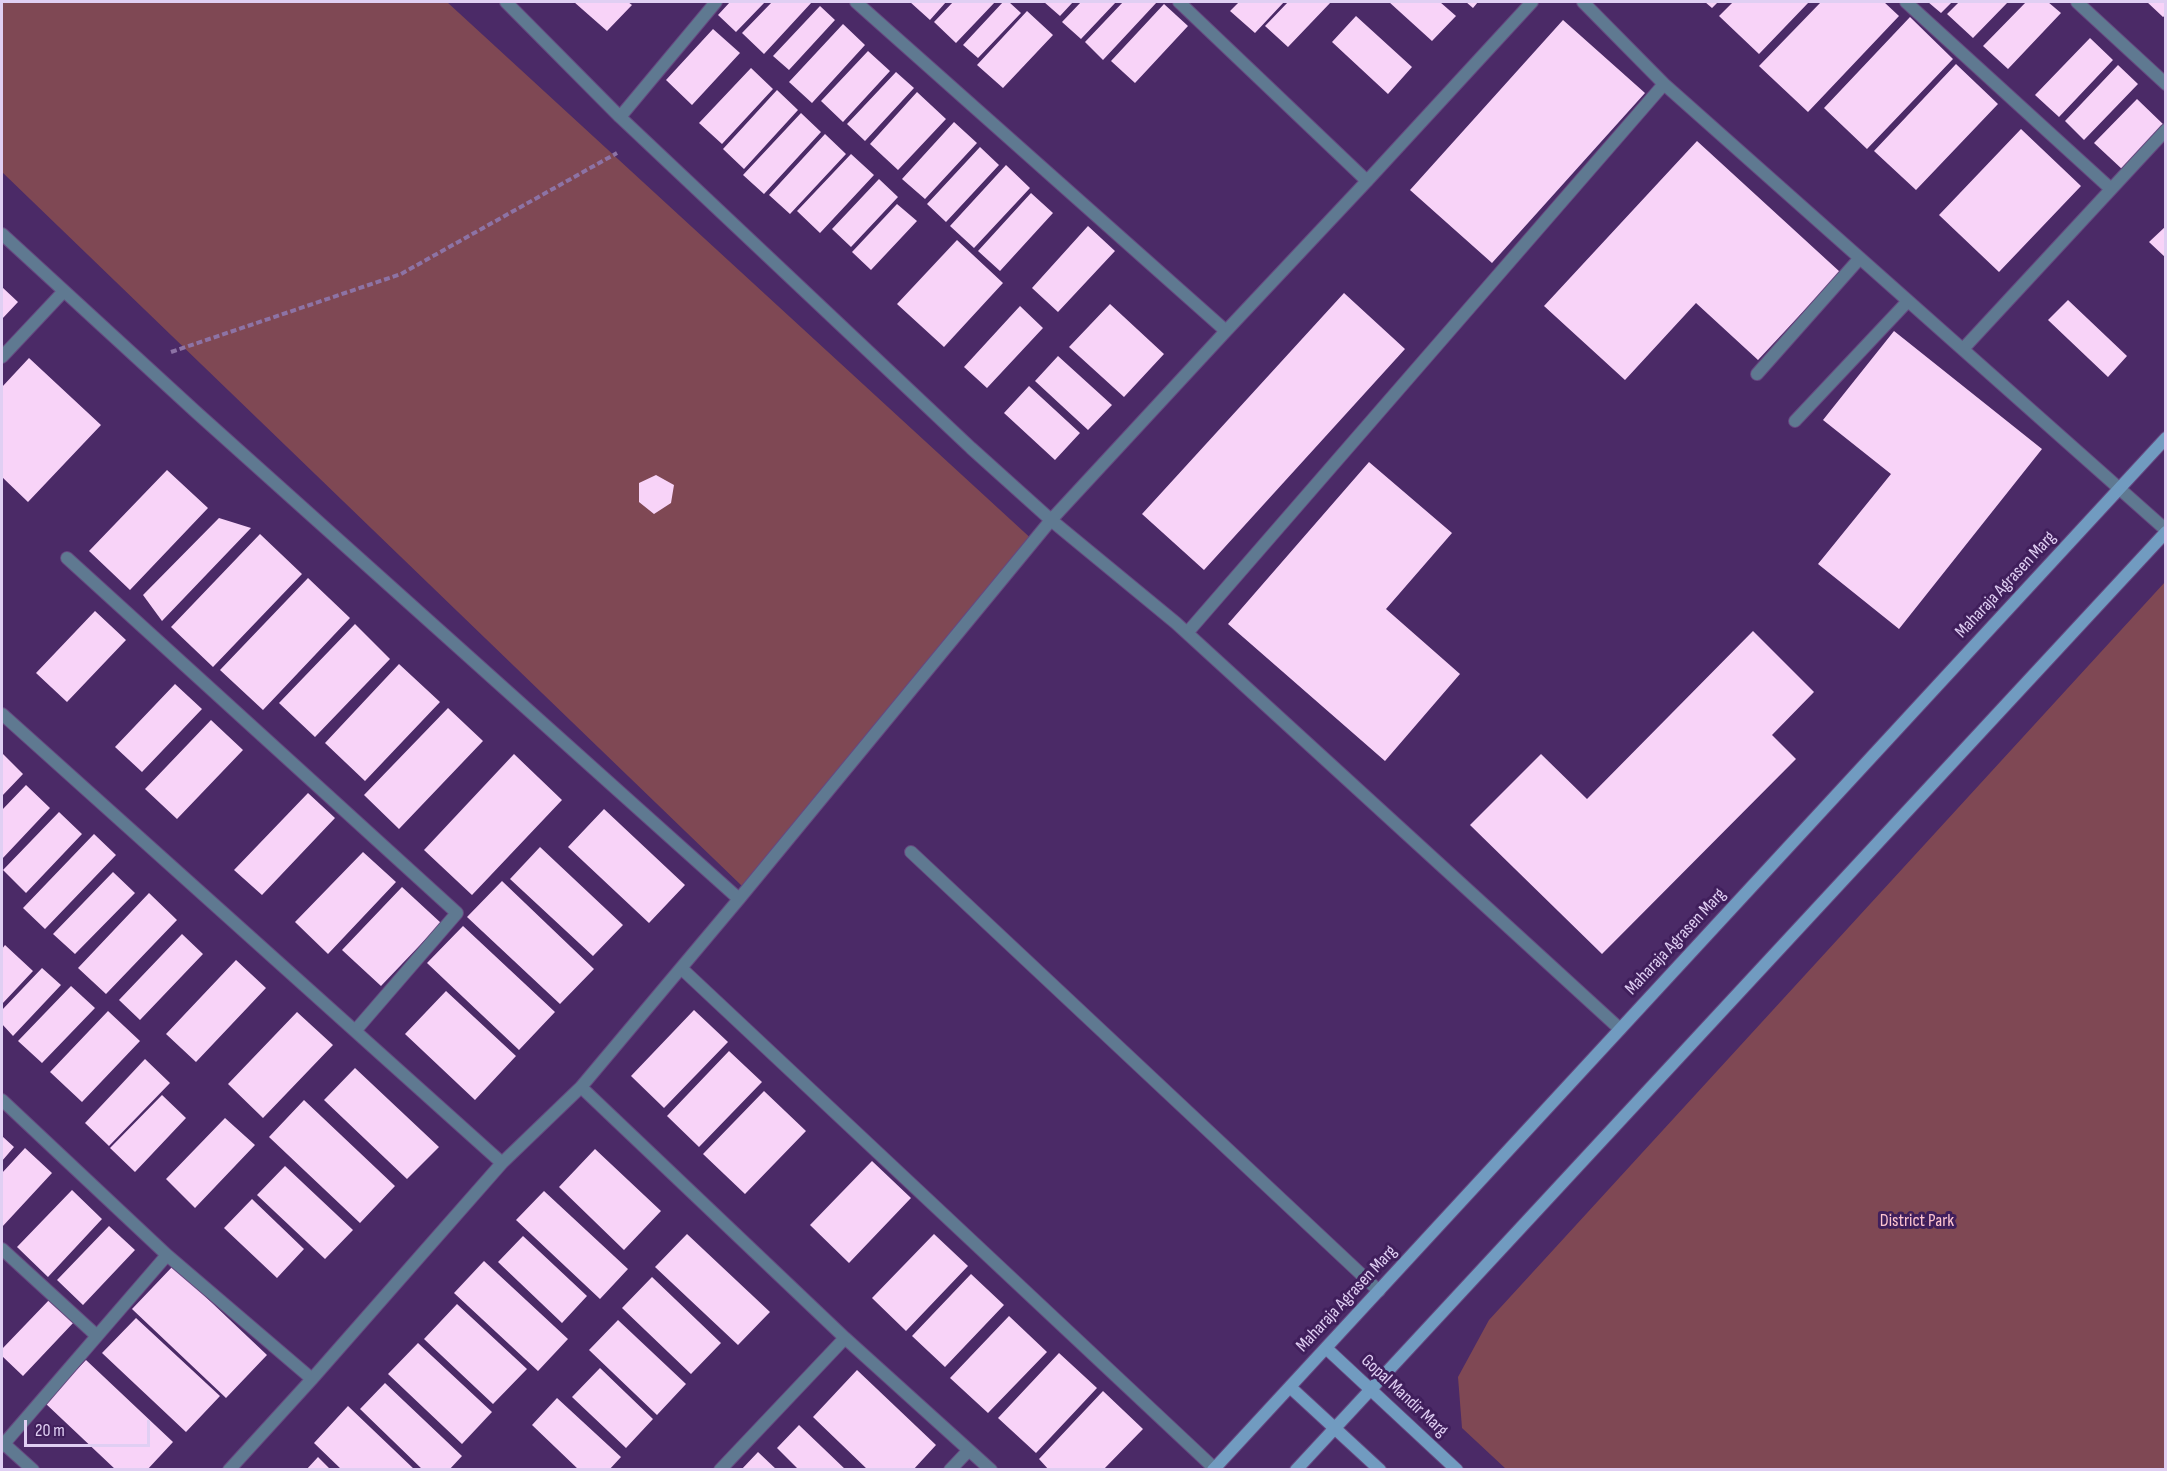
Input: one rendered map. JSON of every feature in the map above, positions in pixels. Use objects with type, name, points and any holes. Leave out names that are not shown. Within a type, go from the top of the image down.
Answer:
[{"type":"street","points":[[506,2],[620,117],[962,440],[1052,520],[1187,633],[1620,1029]]},
{"type":"street","points":[[620,117],[716,2]]},
{"type":"street","points":[[856,2],[1226,331]]},
{"type":"street","points":[[1179,2],[1367,181]]},
{"type":"street","points":[[229,1470],[502,1163],[580,1087],[739,899],[1052,520],[1532,2]]},
{"type":"street","points":[[1296,1470],[2166,531],[1664,84],[1583,2]]},
{"type":"street","points":[[1906,2],[2111,189]]},
{"type":"street","points":[[2077,2],[2166,84]]},
{"type":"street","points":[[1187,633],[1664,84]]},
{"type":"street","points":[[1963,349],[2166,130]]},
{"type":"street","points":[[2,234],[141,362],[739,899]]},
{"type":"street","points":[[1758,374],[1860,258]]},
{"type":"street","points":[[2,357],[64,291]]},
{"type":"street","points":[[1795,421],[1908,301]]},
{"type":"street","name":"Maharaja Agrasen Marg","points":[[1213,1469],[2166,438]]},
{"type":"street","points":[[67,558],[458,913],[355,1031]]},
{"type":"street","points":[[2,714],[502,1163]]},
{"type":"street","points":[[911,852],[1379,1291]]},
{"type":"street","points":[[681,968],[1213,1469]]},
{"type":"street","points":[[580,1087],[845,1338],[991,1470]]},
{"type":"street","points":[[2,1100],[167,1255],[312,1379]]},
{"type":"street","points":[[2,1249],[97,1336]]},
{"type":"street","points":[[33,1470],[2,1444],[167,1255]]},
{"type":"street","points":[[720,1470],[845,1338]]},
{"type":"street","name":"Gopal Mandir Marg","points":[[1326,1348],[1457,1470]]},
{"type":"street","points":[[1290,1387],[1380,1470]]},
{"type":"street","points":[[950,1470],[969,1450]]},
{"type":"path","points":[[141,362],[401,274],[643,138]]},
{"type":"green space","points":[[2,2],[447,2],[1036,543],[742,886],[2,172]]},
{"type":"green space","name":"District Park","points":[[2165,582],[2165,1469],[1506,1469],[1462,1428],[1458,1377],[1489,1320]]},
{"type":"building","points":[[574,2],[628,2],[632,5],[607,31]]},
{"type":"building","points":[[730,2],[765,2],[736,32],[718,15]]},
{"type":"building","points":[[772,2],[812,2],[764,54],[742,33]]},
{"type":"building","points":[[910,2],[946,2],[930,20]]},
{"type":"building","points":[[953,2],[995,2],[956,43],[934,22]]},
{"type":"building","points":[[1003,2],[1009,2],[1021,13],[978,58],[963,45]]},
{"type":"building","points":[[1044,2],[1073,2],[1060,16]]},
{"type":"building","points":[[1081,2],[1116,2],[1081,39],[1062,22]]},
{"type":"building","points":[[1123,2],[1157,2],[1103,60],[1085,42]]},
{"type":"building","points":[[1239,2],[1284,2],[1255,33],[1230,11]]},
{"type":"building","points":[[1288,2],[1331,2],[1288,47],[1265,26]]},
{"type":"building","points":[[1389,2],[1440,2],[1456,16],[1432,41]]},
{"type":"building","points":[[1466,2],[1478,2],[1473,8]]},
{"type":"building","points":[[1705,2],[1718,2],[1712,8]]},
{"type":"building","points":[[1733,2],[1809,2],[1759,54],[1719,16]]},
{"type":"building","points":[[1821,2],[1884,2],[1899,16],[1808,112],[1759,66]]},
{"type":"building","points":[[1928,2],[1952,2],[1941,13]]},
{"type":"building","points":[[1959,2],[2008,2],[1973,38],[1947,14]]},
{"type":"building","points":[[2026,2],[2048,2],[2061,13],[2008,69],[1983,46]]},
{"type":"building","points":[[2147,2],[2166,2],[2166,15],[2163,17]]},
{"type":"building","points":[[1164,4],[1188,26],[1135,83],[1111,61]]},
{"type":"building","points":[[820,6],[835,20],[789,70],[773,56]]},
{"type":"building","points":[[1027,11],[1053,35],[1003,88],[977,65]]},
{"type":"building","points":[[1356,16],[1412,67],[1388,94],[1332,42]]},
{"type":"building","points":[[1910,17],[1953,59],[1867,149],[1824,108]]},
{"type":"building","points":[[1563,20],[1645,93],[1492,263],[1410,190]]},
{"type":"building","points":[[843,24],[865,45],[812,103],[789,82]]},
{"type":"building","points":[[713,29],[740,53],[692,105],[666,80]]},
{"type":"building","points":[[2090,38],[2113,60],[2059,117],[2035,95]]},
{"type":"building","points":[[868,51],[890,71],[843,122],[821,101]]},
{"type":"building","points":[[1956,64],[1998,104],[1916,190],[1874,151]]},
{"type":"building","points":[[2118,65],[2138,84],[2084,140],[2065,121]]},
{"type":"building","points":[[751,68],[773,89],[722,144],[699,123]]},
{"type":"building","points":[[896,72],[914,88],[865,141],[847,124]]},
{"type":"building","points":[[777,90],[798,110],[744,169],[723,149]]},
{"type":"building","points":[[917,92],[946,119],[898,170],[870,144]]},
{"type":"building","points":[[2137,99],[2165,126],[2123,170],[2094,143]]},
{"type":"building","points":[[801,113],[821,132],[764,194],[743,175]]},
{"type":"building","points":[[954,122],[977,143],[925,199],[902,179]]},
{"type":"building","points":[[2021,129],[2081,186],[1999,272],[1939,215]]},
{"type":"building","points":[[825,134],[846,154],[790,214],[769,195]]},
{"type":"building","points":[[1697,141],[1840,272],[1758,360],[1696,303],[1625,380],[1544,306]]},
{"type":"building","points":[[980,147],[999,165],[946,222],[927,204]]},
{"type":"building","points":[[851,154],[874,175],[820,233],[797,211]]},
{"type":"building","points":[[1006,165],[1030,188],[974,248],[950,226]]},
{"type":"building","points":[[879,179],[898,197],[851,247],[832,229]]},
{"type":"building","points":[[1031,193],[1053,213],[1000,271],[978,251]]},
{"type":"building","points":[[897,204],[917,221],[871,270],[852,252]]},
{"type":"building","points":[[1088,226],[1115,251],[1058,312],[1032,288]]},
{"type":"building","points":[[2166,226],[2166,258],[2149,242]]},
{"type":"building","points":[[957,240],[1003,283],[944,347],[897,304]]},
{"type":"building","points":[[2,287],[18,302],[2,319]]},
{"type":"building","points":[[1344,293],[1405,349],[1204,570],[1142,514]]},
{"type":"building","points":[[2068,300],[2127,356],[2108,377],[2048,320]]},
{"type":"building","points":[[1110,304],[1164,354],[1124,397],[1069,347]]},
{"type":"building","points":[[1020,306],[1043,328],[987,388],[964,367]]},
{"type":"building","points":[[1894,331],[2042,449],[1899,629],[1818,564],[1891,474],[1823,420]]},
{"type":"building","points":[[1058,356],[1112,405],[1088,430],[1035,381]]},
{"type":"building","points":[[29,358],[101,425],[28,502],[2,477],[2,387]]},
{"type":"building","points":[[1029,386],[1080,433],[1055,460],[1004,413]]},
{"type":"building","points":[[1369,462],[1452,533],[1386,609],[1460,674],[1385,761],[1228,624]]},
{"type":"building","points":[[167,470],[208,508],[130,590],[89,551]]},
{"type":"building","points":[[656,475],[674,485],[671,503],[654,514],[639,502],[639,483]]},
{"type":"building","points":[[219,518],[251,528],[162,621],[143,595]]},
{"type":"building","points":[[260,534],[302,574],[213,667],[171,627]]},
{"type":"building","points":[[308,578],[350,618],[263,710],[220,670]]},
{"type":"building","points":[[95,611],[126,640],[67,702],[36,673]]},
{"type":"building","points":[[355,624],[390,659],[315,737],[279,703]]},
{"type":"building","points":[[1753,631],[1814,692],[1772,735],[1796,759],[1602,954],[1470,825],[1541,754],[1587,799]]},
{"type":"building","points":[[399,664],[440,702],[365,781],[325,743]]},
{"type":"building","points":[[175,684],[202,709],[142,772],[115,747]]},
{"type":"building","points":[[448,708],[483,741],[399,829],[364,795]]},
{"type":"building","points":[[211,720],[243,750],[177,819],[145,789]]},
{"type":"building","points":[[2,753],[23,774],[2,796]]},
{"type":"building","points":[[514,754],[562,800],[472,895],[424,850]]},
{"type":"building","points":[[26,785],[50,808],[2,859],[2,810]]},
{"type":"building","points":[[308,793],[335,818],[262,895],[234,870]]},
{"type":"building","points":[[604,809],[685,885],[649,923],[568,847]]},
{"type":"building","points":[[59,812],[82,834],[26,893],[3,870]]},
{"type":"building","points":[[94,834],[116,855],[45,929],[23,908]]},
{"type":"building","points":[[540,847],[623,925],[593,956],[510,879]]},
{"type":"building","points":[[363,852],[396,882],[328,954],[295,922]]},
{"type":"building","points":[[113,872],[135,893],[75,954],[53,934]]},
{"type":"building","points":[[502,881],[594,969],[560,1004],[467,917]]},
{"type":"building","points":[[402,887],[441,923],[381,986],[342,950]]},
{"type":"building","points":[[149,893],[177,920],[106,994],[78,968]]},
{"type":"building","points":[[463,926],[555,1012],[519,1050],[427,963]]},
{"type":"building","points":[[182,934],[203,954],[140,1020],[119,1000]]},
{"type":"building","points":[[5,945],[33,971],[2,1004],[2,949]]},
{"type":"building","points":[[236,960],[266,988],[196,1062],[166,1034]]},
{"type":"building","points":[[42,968],[61,985],[13,1036],[2,1024],[2,1010]]},
{"type":"building","points":[[71,986],[95,1008],[42,1063],[18,1041]]},
{"type":"building","points":[[446,991],[516,1056],[475,1100],[405,1034]]},
{"type":"building","points":[[694,1010],[728,1042],[664,1108],[631,1076]]},
{"type":"building","points":[[108,1011],[140,1041],[82,1102],[50,1072]]},
{"type":"building","points":[[297,1012],[333,1045],[263,1118],[228,1084]]},
{"type":"building","points":[[729,1051],[762,1082],[699,1147],[667,1116]]},
{"type":"building","points":[[145,1059],[170,1083],[109,1146],[85,1123]]},
{"type":"building","points":[[355,1068],[439,1147],[407,1179],[324,1100]]},
{"type":"building","points":[[764,1091],[806,1131],[745,1194],[703,1154]]},
{"type":"building","points":[[162,1095],[186,1118],[135,1172],[110,1148]]},
{"type":"building","points":[[304,1100],[395,1186],[360,1223],[269,1137]]},
{"type":"building","points":[[225,1118],[255,1145],[195,1208],[166,1179]]},
{"type":"building","points":[[2,1136],[14,1147],[2,1161]]},
{"type":"building","points":[[25,1148],[52,1173],[2,1227],[2,1173]]},
{"type":"building","points":[[595,1149],[661,1211],[624,1250],[559,1187]]},
{"type":"building","points":[[872,1161],[911,1198],[849,1263],[810,1225]]},
{"type":"building","points":[[285,1166],[353,1230],[325,1259],[257,1195]]},
{"type":"building","points":[[72,1190],[102,1219],[48,1277],[17,1247]]},
{"type":"building","points":[[544,1191],[628,1269],[600,1299],[516,1220]]},
{"type":"building","points":[[252,1199],[304,1249],[277,1278],[224,1228]]},
{"type":"building","points":[[109,1226],[135,1250],[83,1305],[57,1280]]},
{"type":"building","points":[[687,1234],[770,1312],[738,1345],[655,1267]]},
{"type":"building","points":[[934,1234],[968,1266],[906,1331],[872,1298]]},
{"type":"building","points":[[523,1236],[587,1296],[562,1323],[498,1262]]},
{"type":"building","points":[[484,1261],[568,1339],[538,1371],[454,1293]]},
{"type":"building","points":[[173,1266],[267,1355],[226,1398],[132,1309]]},
{"type":"building","points":[[971,1274],[1004,1305],[945,1367],[912,1336]]},
{"type":"building","points":[[652,1277],[721,1343],[691,1374],[622,1308]]},
{"type":"building","points":[[50,1299],[74,1322],[23,1376],[2,1356],[2,1349]]},
{"type":"building","points":[[457,1304],[527,1369],[493,1404],[424,1339]]},
{"type":"building","points":[[1009,1316],[1047,1352],[988,1413],[950,1378]]},
{"type":"building","points":[[136,1318],[220,1396],[186,1432],[102,1353]]},
{"type":"building","points":[[618,1320],[686,1384],[657,1415],[589,1350]]},
{"type":"building","points":[[418,1343],[492,1412],[462,1444],[388,1374]]},
{"type":"building","points":[[1059,1353],[1097,1388],[1036,1453],[998,1418]]},
{"type":"building","points":[[86,1360],[173,1442],[147,1470],[116,1470],[45,1403]]},
{"type":"building","points":[[600,1368],[653,1419],[626,1448],[572,1397]]},
{"type":"building","points":[[857,1370],[936,1445],[913,1470],[868,1470],[813,1417]]},
{"type":"building","points":[[385,1383],[462,1456],[449,1470],[423,1470],[360,1409]]},
{"type":"building","points":[[1103,1391],[1143,1429],[1103,1470],[1049,1470],[1039,1459]]},
{"type":"building","points":[[557,1398],[621,1457],[609,1470],[579,1470],[532,1425]]},
{"type":"building","points":[[348,1406],[415,1470],[342,1470],[314,1443]]},
{"type":"building","points":[[799,1425],[846,1470],[799,1470],[777,1448]]},
{"type":"building","points":[[758,1452],[777,1470],[741,1470]]},
{"type":"building","points":[[318,1457],[331,1470],[306,1470]]}]
